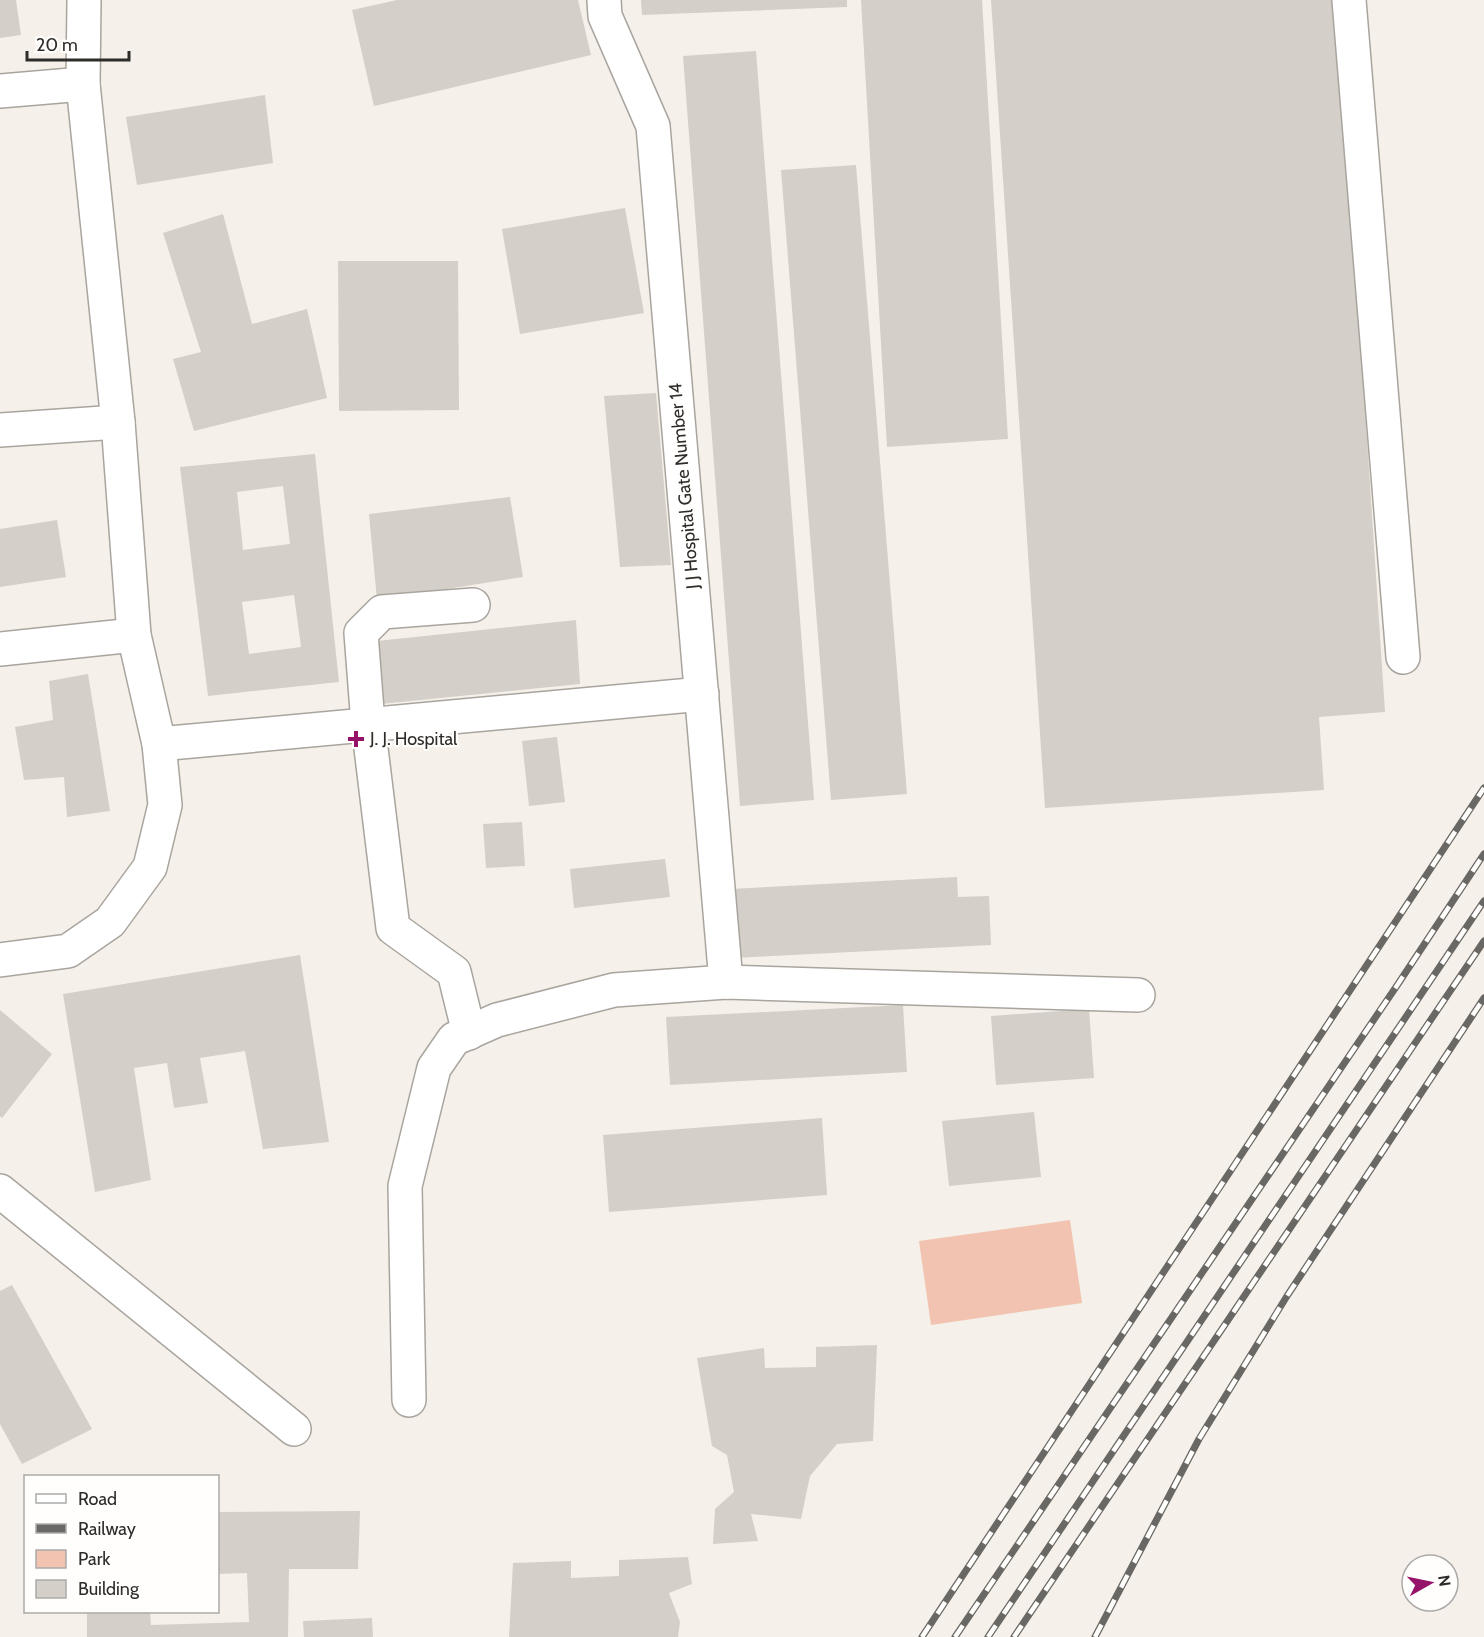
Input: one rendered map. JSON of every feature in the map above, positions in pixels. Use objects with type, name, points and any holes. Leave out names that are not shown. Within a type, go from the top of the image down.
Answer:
[{"type":"lane","points":[[0,960],[68,951],[110,922],[150,867],[165,805],[159,744],[134,635],[118,422],[83,84],[84,0]]},
{"type":"lane","name":"J J Hospital Gate Number 14","points":[[604,0],[605,16],[653,126],[726,982]]},
{"type":"lane","points":[[1349,0],[1403,657]]},
{"type":"lane","points":[[0,92],[83,84]]},
{"type":"lane","points":[[0,430],[118,422]]},
{"type":"lane","points":[[469,1033],[454,972],[393,928],[368,724],[361,633],[382,612],[473,605]]},
{"type":"lane","points":[[0,649],[134,635]]},
{"type":"lane","points":[[159,744],[702,694]]},
{"type":"lane","points":[[409,1400],[405,1186],[434,1068],[454,1039],[497,1020],[614,990],[726,982],[1138,995]]},
{"type":"lane","points":[[0,1191],[294,1429]]},
{"type":"green space","points":[[1070,1220],[1082,1303],[931,1325],[919,1241]]},
{"type":"building","points":[[0,0],[16,0],[21,35],[0,38]]},
{"type":"building","points":[[397,0],[578,0],[591,55],[374,106],[352,10]]},
{"type":"building","points":[[641,0],[847,0],[847,7],[642,15]]},
{"type":"building","points":[[861,0],[982,0],[1008,439],[887,447]]},
{"type":"building","points":[[991,0],[1338,0],[1385,712],[1319,717],[1324,790],[1045,808]]},
{"type":"building","points":[[756,51],[814,800],[740,806],[683,56]]},
{"type":"building","points":[[265,95],[273,163],[137,185],[126,117]]},
{"type":"building","points":[[856,165],[907,794],[831,800],[781,170]]},
{"type":"building","points":[[625,208],[644,313],[520,334],[502,229]]},
{"type":"building","points":[[223,214],[252,324],[307,309],[327,398],[194,431],[173,359],[201,352],[163,233]]},
{"type":"building","points":[[338,261],[458,261],[459,410],[339,411]]},
{"type":"building","points":[[656,393],[671,565],[620,567],[604,396]]},
{"type":"building","points":[[315,454],[339,682],[208,696],[180,467]],"holes":[[[283,486],[290,544],[243,550],[237,492]],[[294,595],[301,647],[249,654],[242,602]]]},
{"type":"building","points":[[510,497],[523,577],[377,600],[369,514]]},
{"type":"building","points":[[57,520],[66,577],[0,587],[0,529]]},
{"type":"building","points":[[576,620],[580,684],[381,704],[377,641]]},
{"type":"building","points":[[88,674],[110,811],[67,817],[64,777],[24,780],[15,727],[53,720],[49,681]]},
{"type":"building","points":[[557,737],[565,802],[529,806],[522,741]]},
{"type":"building","points":[[522,822],[525,866],[486,868],[483,824]]},
{"type":"building","points":[[665,859],[670,897],[574,908],[570,869]]},
{"type":"building","points":[[957,877],[958,897],[989,896],[991,945],[733,958],[730,889]]},
{"type":"building","points":[[300,955],[329,1142],[263,1149],[245,1051],[200,1058],[208,1103],[174,1108],[167,1063],[134,1068],[151,1180],[95,1192],[63,994]]},
{"type":"building","points":[[903,1005],[907,1072],[670,1085],[666,1017]]},
{"type":"building","points":[[1089,1009],[1094,1078],[996,1085],[991,1016]]},
{"type":"building","points":[[0,1010],[52,1054],[2,1118],[0,1116]]},
{"type":"building","points":[[1034,1112],[1041,1177],[949,1186],[942,1121]]},
{"type":"building","points":[[822,1118],[827,1195],[609,1212],[603,1135]]},
{"type":"building","points":[[12,1285],[92,1429],[22,1464],[0,1424],[0,1291]]},
{"type":"building","points":[[877,1345],[873,1441],[837,1444],[810,1476],[801,1519],[751,1514],[758,1541],[713,1544],[715,1509],[734,1492],[727,1455],[712,1446],[697,1358],[764,1348],[765,1368],[816,1367],[816,1347]]},
{"type":"building","points":[[360,1511],[358,1569],[289,1569],[288,1637],[87,1637],[87,1613],[150,1613],[151,1625],[249,1622],[247,1573],[219,1574],[219,1512]]},
{"type":"building","points":[[688,1557],[692,1584],[669,1593],[680,1622],[678,1637],[509,1637],[513,1563],[571,1561],[571,1578],[619,1576],[619,1560]]},
{"type":"building","points":[[372,1618],[373,1637],[304,1637],[303,1621]]},
{"type":"railway","points":[[922,1637],[1484,788]]},
{"type":"railway","points":[[955,1637],[1484,854]]},
{"type":"railway","points":[[988,1637],[1484,901]]},
{"type":"railway","points":[[1014,1637],[1484,941]]},
{"type":"railway","points":[[1095,1637],[1199,1439],[1287,1296],[1484,998]]},
{"type":"place","name":"J. J. Hospital","points":[[356,739]]}]
